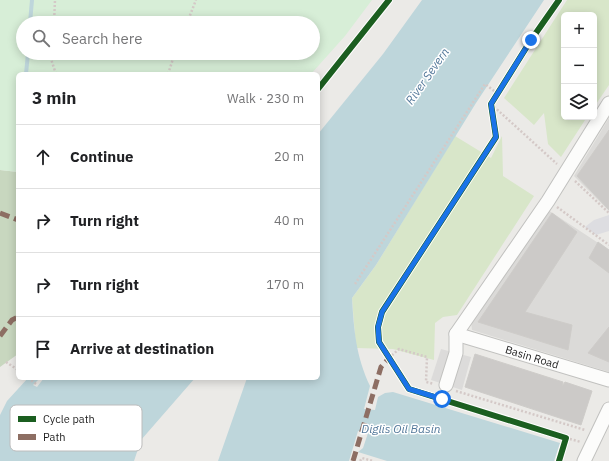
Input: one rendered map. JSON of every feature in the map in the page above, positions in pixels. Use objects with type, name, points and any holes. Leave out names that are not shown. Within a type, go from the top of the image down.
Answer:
[{"type":"street","points":[[446,387],[456,353],[456,334],[548,201],[609,103]]},
{"type":"street","name":"Basin Road","points":[[456,334],[609,380]]},
{"type":"street","points":[[584,461],[609,409]]},
{"type":"path","points":[[54,16],[55,0]]},
{"type":"path","points":[[190,16],[196,0]]},
{"type":"path","points":[[52,60],[55,72]]},
{"type":"path","points":[[169,72],[173,60]]},
{"type":"path","points":[[355,284],[485,84],[498,94]]},
{"type":"path","points":[[493,117],[491,104],[502,87]]},
{"type":"path","points":[[491,104],[609,213]]},
{"type":"path","points":[[548,201],[609,245]]},
{"type":"path","points":[[393,364],[387,355],[399,349],[427,357],[426,382],[597,433]]},
{"type":"path","points":[[0,366],[12,358]]},
{"type":"path","points":[[6,362],[16,369]]},
{"type":"path","points":[[31,380],[36,384]]},
{"type":"path","points":[[559,435],[565,441],[575,440]]},
{"type":"path","points":[[360,461],[362,458],[373,461]]},
{"type":"shaded area","points":[[609,118],[609,211],[574,176]]},
{"type":"shaded area","points":[[548,210],[609,250],[609,372],[472,330],[471,321]]},
{"type":"shaded area","points":[[609,215],[609,231],[596,235],[585,227],[594,220]]},
{"type":"shaded area","points":[[441,349],[471,357],[462,390],[431,380]]},
{"type":"green space","points":[[0,0],[372,0],[345,36],[313,72],[16,72],[16,172],[0,170]]},
{"type":"green space","points":[[567,0],[609,0],[609,85],[597,103],[597,12],[561,12],[561,120],[585,120],[561,157],[548,144],[544,113],[534,125],[504,98]]},
{"type":"green space","points":[[455,136],[491,158],[502,136],[503,176],[534,196],[457,315],[443,317],[435,323],[434,360],[393,349],[356,348],[352,298],[376,265]]},
{"type":"green space","points":[[0,170],[16,172],[16,355],[0,367]]},
{"type":"water","points":[[422,0],[544,0],[476,103],[376,265],[352,298],[356,343],[365,375],[370,386],[364,409],[375,410],[378,397],[385,393],[393,392],[560,443],[554,461],[387,461],[358,452],[363,448],[368,433],[358,431],[349,461],[218,461],[246,380],[320,380],[320,132],[383,54]]},
{"type":"water","points":[[26,380],[38,380],[33,385],[37,387],[42,380],[193,380],[142,439],[142,405],[10,405],[10,451],[137,451],[134,461],[0,461],[0,415],[7,401]]},
{"type":"building","points":[[609,130],[609,210],[577,176]]},
{"type":"building","points":[[552,213],[577,232],[525,312],[572,325],[568,350],[478,322]]},
{"type":"building","points":[[598,242],[609,250],[609,273],[589,258]]},
{"type":"building","points":[[609,327],[609,362],[588,353]]},
{"type":"building","points":[[475,354],[563,382],[562,386],[565,382],[592,391],[581,425],[465,387]]},
{"type":"waterway","points":[[31,16],[32,0]]},
{"type":"waterway","points":[[26,72],[27,60]]},
{"type":"marked path","points":[[0,213],[16,219]]},
{"type":"marked path","points":[[0,336],[12,320],[16,318]]},
{"type":"marked path","points":[[353,461],[381,367],[389,358]]},
{"type":"cycle path","points":[[320,86],[389,0]]},
{"type":"cycle path","points":[[559,0],[531,40],[491,104],[496,137],[382,312],[378,327],[379,342],[409,389],[566,438],[559,461]]},
{"type":"route","points":[[442,399],[409,389],[379,342],[378,327],[382,312],[496,137],[491,104],[531,40]]},
{"type":"water label","name":"River Severn","points":[[427,76]]},
{"type":"water label","name":"Diglis Oil Basin","points":[[401,428]]}]
